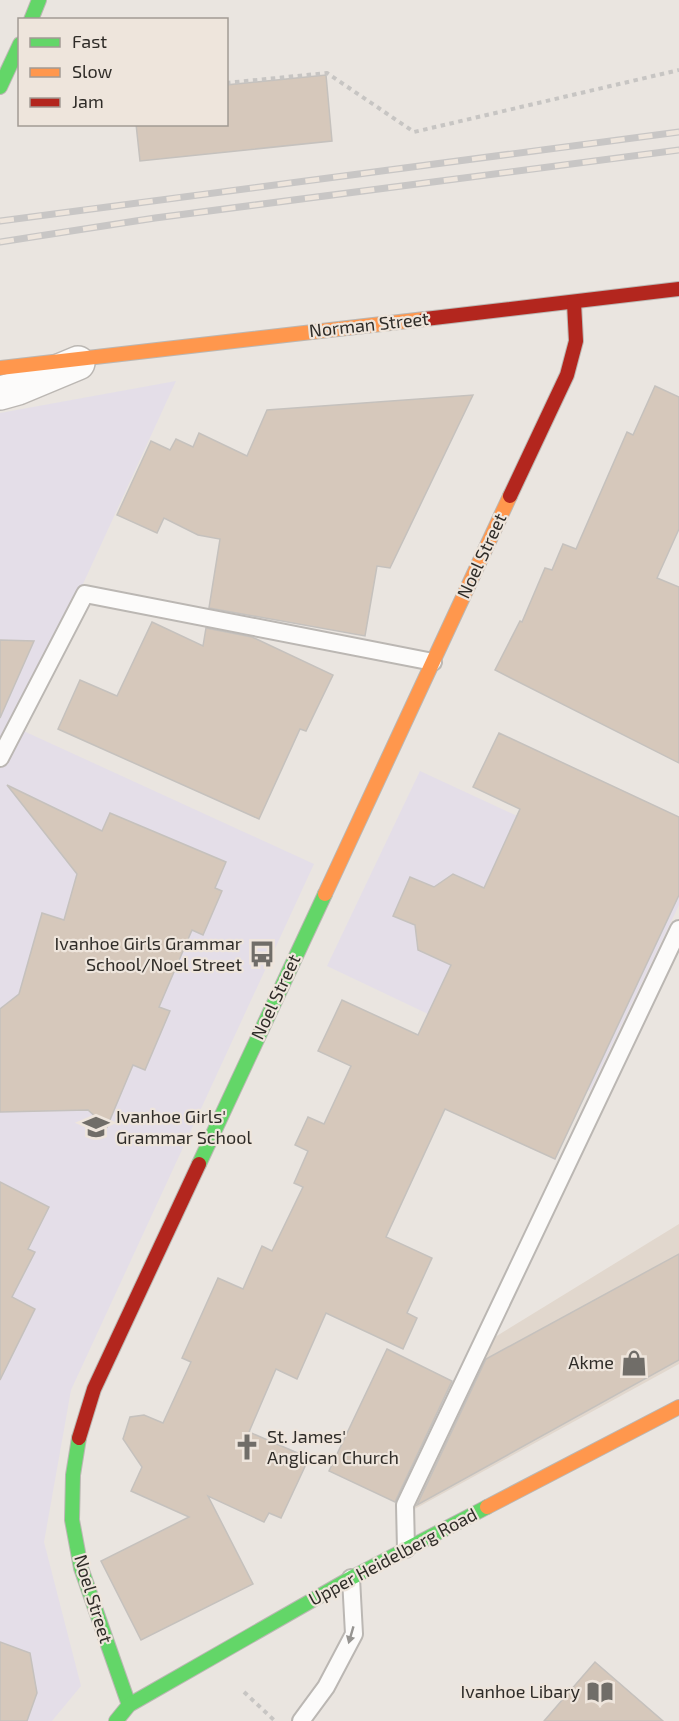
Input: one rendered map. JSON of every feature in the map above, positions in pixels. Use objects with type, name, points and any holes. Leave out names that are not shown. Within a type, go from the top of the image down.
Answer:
[{"type":"street","points":[[32,18],[39,0]]},
{"type":"street","points":[[0,87],[18,48]]},
{"type":"street","name":"Norman Street","points":[[0,369],[93,356],[574,303],[679,289]]},
{"type":"street","name":"Noel Street","points":[[129,1705],[81,1568],[72,1520],[73,1475],[81,1428],[99,1378],[570,365],[577,335],[574,303]]},
{"type":"street","name":"Norman Street","points":[[9,354],[33,359],[60,360]]},
{"type":"street","points":[[0,393],[18,388],[93,356]]},
{"type":"street","name":"Upper Heidelberg Road","points":[[116,1721],[129,1705],[351,1578],[679,1407]]},
{"type":"lane","points":[[0,758],[85,594],[433,662]]},
{"type":"lane","points":[[406,1549],[405,1505],[679,929]]},
{"type":"lane","points":[[301,1721],[326,1687],[354,1634],[351,1578]]},
{"type":"path","points":[[228,83],[327,73],[414,132],[679,70]]},
{"type":"path","points":[[244,1692],[275,1721]]},
{"type":"shaded area","name":"Ivanhoe Girls' Grammar School","points":[[176,381],[17,728],[314,864],[71,1390],[44,1542],[81,1686],[52,1721],[0,1721],[0,413]]},
{"type":"shaded area","points":[[420,771],[679,891],[679,905],[590,1091],[327,966]]},
{"type":"shaded area","points":[[679,1224],[679,1364],[409,1512],[487,1342]]},
{"type":"building","points":[[326,75],[332,141],[140,161],[136,126],[228,126],[228,85]]},
{"type":"building","points":[[655,386],[679,397],[679,529],[657,578],[679,587],[679,763],[495,670],[520,621],[522,622],[545,568],[552,570],[563,544],[576,549],[627,432],[633,435]]},
{"type":"building","points":[[473,395],[390,568],[377,566],[365,636],[209,608],[220,539],[198,535],[164,518],[157,533],[117,515],[151,441],[170,450],[176,439],[193,447],[199,433],[247,456],[267,410]]},
{"type":"building","points":[[152,622],[203,646],[206,628],[252,637],[333,675],[306,731],[300,729],[259,819],[58,729],[80,680],[117,696]]},
{"type":"building","points":[[0,640],[34,641],[0,718]]},
{"type":"building","points":[[499,733],[679,817],[679,895],[555,1159],[445,1109],[386,1237],[432,1258],[407,1313],[417,1318],[403,1349],[326,1313],[297,1379],[276,1369],[249,1432],[309,1458],[281,1518],[269,1513],[264,1522],[208,1496],[253,1584],[141,1640],[101,1561],[189,1517],[131,1491],[142,1467],[123,1439],[130,1417],[144,1415],[163,1423],[191,1362],[182,1358],[218,1278],[243,1289],[262,1246],[272,1251],[303,1187],[294,1183],[308,1151],[295,1145],[308,1117],[324,1124],[351,1066],[318,1051],[342,1000],[418,1035],[451,965],[418,950],[415,925],[393,916],[410,877],[434,887],[453,874],[484,888],[520,809],[473,787]]},
{"type":"building","points":[[7,785],[102,831],[110,813],[226,862],[215,888],[222,891],[203,935],[192,930],[159,1007],[170,1011],[145,1070],[133,1065],[107,1127],[88,1110],[0,1112],[0,1009],[19,994],[42,913],[64,920],[77,874]]},
{"type":"building","points":[[0,1182],[49,1207],[28,1249],[35,1252],[12,1297],[35,1309],[0,1380]]},
{"type":"building","points":[[679,1254],[679,1360],[417,1505],[486,1359]]},
{"type":"building","points":[[387,1349],[452,1381],[395,1502],[329,1471]]},
{"type":"building","points":[[0,1642],[30,1653],[37,1693],[27,1721],[0,1721]]},
{"type":"building","name":"Ivanhoe Libary","points":[[595,1662],[663,1721],[544,1721]]},
{"type":"railway","points":[[0,221],[679,132]]},
{"type":"railway","points":[[0,242],[155,218],[679,150]]},
{"type":"traffic: fast","points":[[32,18],[39,0]]},
{"type":"traffic: fast","points":[[0,87],[18,48]]},
{"type":"traffic: fast","points":[[199,1164],[325,894]]},
{"type":"traffic: fast","points":[[79,1438],[73,1475],[72,1520],[81,1568],[129,1705]]},
{"type":"traffic: fast","points":[[116,1721],[129,1705],[351,1578],[487,1507]]},
{"type":"traffic: slow","points":[[0,368],[425,319]]},
{"type":"traffic: slow","points":[[325,894],[510,496]]},
{"type":"traffic: slow","points":[[487,1507],[679,1407]]},
{"type":"traffic: jam","points":[[425,319],[679,289]]},
{"type":"traffic: jam","points":[[510,496],[567,375],[576,341],[574,303]]},
{"type":"traffic: jam","points":[[79,1438],[94,1389],[199,1164]]},
{"type":"place","name":"Ivanhoe Girls Grammar School/Noel Street","points":[[262,954]]},
{"type":"place","name":"Ivanhoe Girls' Grammar School","points":[[96,1127]]},
{"type":"place","name":"Akme","points":[[634,1363]]},
{"type":"place","name":"St. James' Anglican Church","points":[[247,1447]]},
{"type":"place","name":"Ivanhoe Libary","points":[[600,1692]]}]
